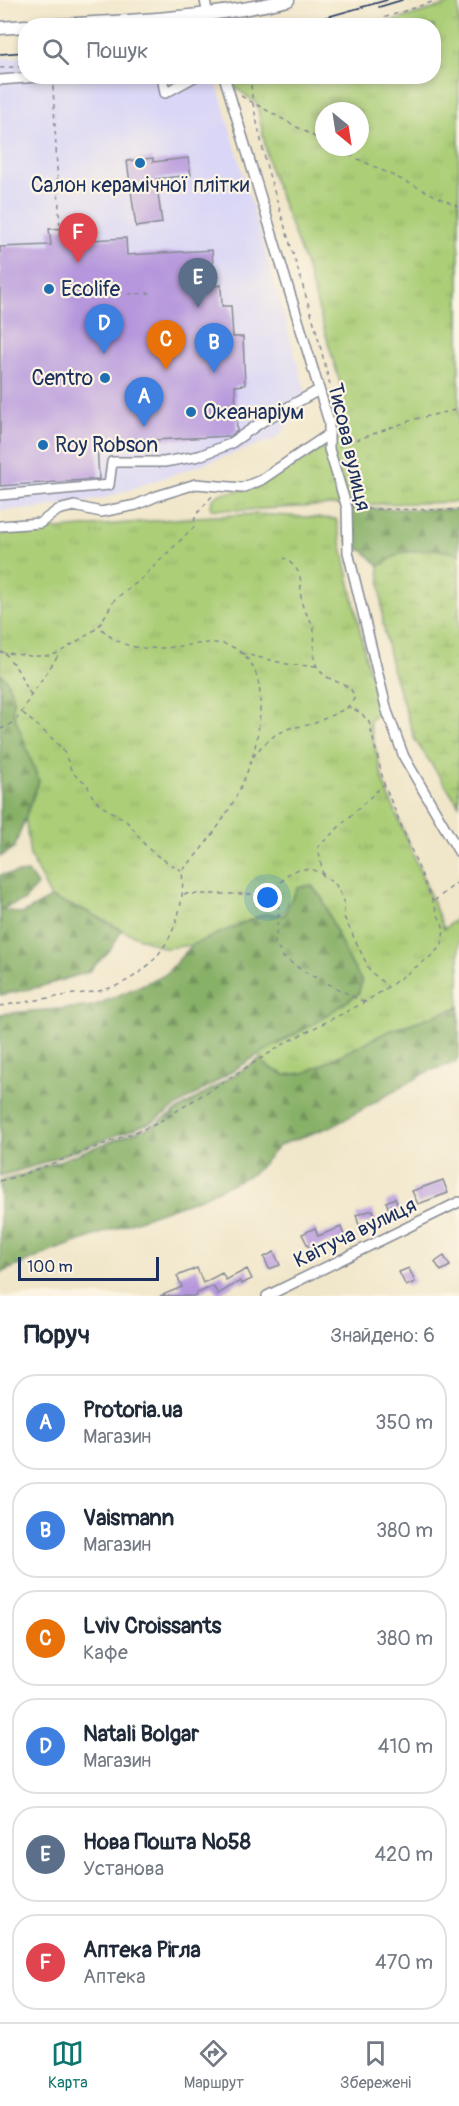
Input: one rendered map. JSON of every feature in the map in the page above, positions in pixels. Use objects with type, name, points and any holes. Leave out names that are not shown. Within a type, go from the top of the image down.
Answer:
[{"type":"main road","points":[[215,18],[288,0]]},
{"type":"main road","points":[[0,28],[18,27]]},
{"type":"street","points":[[205,0],[208,18]]},
{"type":"street","points":[[0,80],[18,80]]},
{"type":"street","points":[[163,84],[165,93],[181,84]]},
{"type":"street","name":"Тисова вулиця","points":[[227,84],[329,422],[329,449],[347,508],[348,552],[387,711],[404,757],[459,852]]},
{"type":"street","points":[[0,495],[109,485],[112,462],[164,462],[199,456],[230,444],[262,421],[319,390]]},
{"type":"street","points":[[0,526],[40,523],[58,510],[74,506],[101,512],[136,505],[196,484],[242,488],[261,480],[329,434]]},
{"type":"street","name":"Квітуча вулиця","points":[[267,1296],[459,1202]]},
{"type":"path","points":[[383,18],[438,0]]},
{"type":"path","points":[[0,68],[18,67]]},
{"type":"path","points":[[52,84],[60,229]]},
{"type":"path","points":[[251,84],[267,168],[315,326],[338,414],[335,426]]},
{"type":"path","points":[[228,87],[253,104],[315,137]]},
{"type":"path","points":[[352,156],[459,207]]},
{"type":"path","points":[[128,294],[152,293]]},
{"type":"path","points":[[329,449],[415,420],[459,409]]},
{"type":"path","points":[[0,652],[50,656],[60,652],[99,626],[115,599],[139,580],[194,527],[195,516],[209,501],[217,487]]},
{"type":"path","points":[[347,508],[459,510]]},
{"type":"path","points":[[251,761],[261,747],[280,732],[296,726],[313,724],[349,707],[354,699],[352,689],[328,679],[317,666],[313,652],[314,630],[301,598],[300,577],[284,558]]},
{"type":"path","points":[[99,626],[115,640],[139,649],[155,650],[213,643],[228,645],[241,652],[291,665],[317,666]]},
{"type":"path","points":[[0,729],[11,724],[23,713],[31,695],[60,652]]},
{"type":"path","points":[[0,1006],[107,989],[132,978],[153,962],[169,940],[179,915],[183,894],[182,871],[223,820],[251,761],[260,720],[260,692],[254,667],[241,652]]},
{"type":"path","points":[[5,653],[23,677],[31,695]]},
{"type":"path","points":[[0,1181],[22,1175],[154,1125],[289,1041],[365,1002],[430,957],[442,945],[444,929],[384,784],[369,722],[361,713],[349,707]]},
{"type":"path","points":[[23,713],[62,750],[72,772],[87,783],[89,793],[99,804],[112,814],[123,818],[150,851],[182,871]]},
{"type":"path","points":[[324,876],[318,848],[384,784]]},
{"type":"path","points":[[365,1002],[303,971],[283,957],[275,943],[279,911],[277,894],[282,881],[294,871],[311,869],[334,883],[345,904],[344,917],[370,971],[388,987]]},
{"type":"path","points":[[433,902],[459,881]]},
{"type":"path","points":[[183,894],[277,894]]},
{"type":"shaded area","points":[[18,57],[18,84],[217,84],[308,400],[277,438],[105,498],[33,509],[0,510],[0,58]]},
{"type":"green space","points":[[459,1],[459,502],[244,510],[211,509],[212,502],[219,494],[251,488],[275,477],[343,433],[342,390],[306,266],[270,170],[257,104],[231,84],[441,84],[441,18],[403,18]]},
{"type":"green space","points":[[347,508],[459,510],[459,554],[433,549],[401,553],[379,566],[365,552],[348,542]]},
{"type":"green space","points":[[257,514],[336,519],[367,663],[380,707],[369,722],[384,784],[444,929],[459,916],[459,1007],[389,1031],[305,1073],[285,1075],[270,1068],[260,1059],[261,1053],[313,1024],[358,994],[362,982],[345,953],[322,898],[289,903],[285,915],[264,914],[192,945],[164,948],[86,911],[51,898],[30,856],[25,814],[39,781],[12,712],[13,696],[6,679],[0,674],[0,534]]},
{"type":"green space","points":[[433,549],[459,554],[459,805],[415,740],[392,668],[383,624],[379,566],[401,553]]},
{"type":"green space","points":[[0,674],[6,679],[13,696],[13,712],[39,781],[14,848],[0,857]]},
{"type":"green space","points":[[28,872],[37,885],[25,900],[1,909],[22,914],[51,898],[86,911],[122,930],[110,950],[88,972],[39,987],[0,995],[0,875]]},
{"type":"green space","points":[[311,885],[322,898],[345,953],[362,982],[358,994],[152,1122],[31,1167],[0,1176],[0,1014],[94,1006],[165,975],[192,945],[264,914],[285,915],[298,888]]},
{"type":"green space","points":[[459,1007],[459,1057],[454,1063],[429,1071],[335,1125],[280,1145],[254,1173],[203,1197],[52,1251],[0,1273],[0,1181],[22,1175],[154,1125],[260,1059],[270,1068],[285,1075],[305,1073],[389,1031]]},
{"type":"building","points":[[153,158],[153,162],[188,158],[191,175],[156,179],[162,223],[136,227],[127,161]]},
{"type":"building","points":[[72,228],[74,241],[126,238],[127,255],[212,250],[214,286],[221,285],[222,306],[231,306],[233,337],[243,337],[245,385],[235,386],[237,431],[230,436],[97,443],[99,479],[0,486],[0,247],[51,245],[49,229]]},
{"type":"building","points":[[443,1180],[448,1193],[418,1204],[412,1191]]},
{"type":"building","points":[[395,1198],[400,1210],[391,1214],[386,1202]]},
{"type":"building","points":[[373,1210],[376,1220],[359,1225],[356,1215]]},
{"type":"building","points":[[341,1227],[345,1238],[310,1250],[302,1234],[315,1228],[318,1236]]},
{"type":"building","points":[[274,1252],[280,1265],[269,1269],[264,1257]]},
{"type":"building","points":[[444,1256],[450,1266],[441,1271],[435,1262]]},
{"type":"building","points":[[197,1268],[203,1283],[222,1273],[226,1280],[247,1269],[252,1279],[241,1284],[240,1281],[218,1294],[213,1286],[195,1294],[196,1296],[160,1296],[182,1287],[177,1276]]},
{"type":"building","points":[[409,1268],[415,1282],[406,1286],[399,1272]]},
{"type":"tram line","points":[[323,18],[387,0]]},
{"type":"tram line","points":[[379,7],[402,0]]},
{"type":"tram line","points":[[0,54],[18,53]]},
{"type":"place","name":"Салон керамічної плітки","points":[[140,163]]},
{"type":"place","name":"Аптека Рігла","points":[[78,263]]},
{"type":"place","name":"Ecolife","points":[[49,289]]},
{"type":"place","name":"Нова Пошта №58","points":[[198,308]]},
{"type":"place","name":"Natali Bolgar","points":[[104,354]]},
{"type":"place","name":"Lviv Croissants","points":[[166,370]]},
{"type":"place","name":"Vaismann","points":[[214,373]]},
{"type":"place","name":"Centro","points":[[105,378]]},
{"type":"place","name":"Океанаріум","points":[[191,412]]},
{"type":"place","name":"Protoria.ua","points":[[144,427]]},
{"type":"place","name":"Roy Robson","points":[[43,445]]}]
